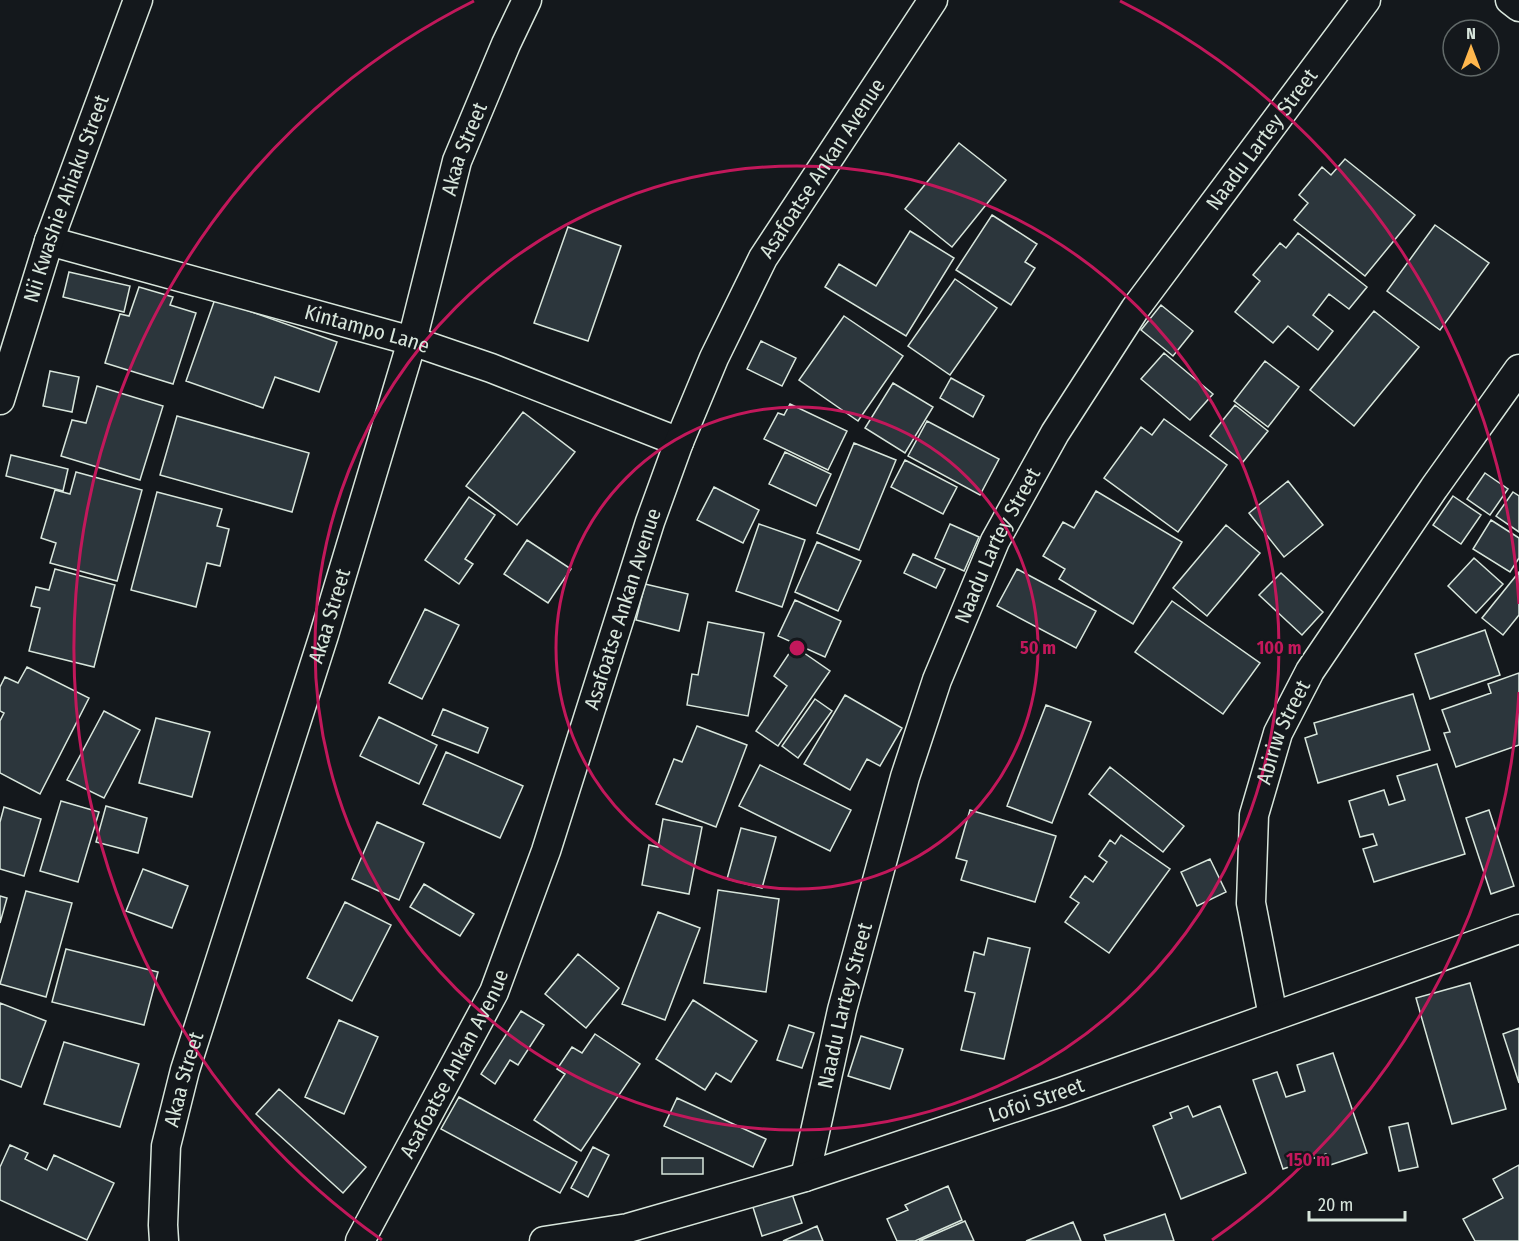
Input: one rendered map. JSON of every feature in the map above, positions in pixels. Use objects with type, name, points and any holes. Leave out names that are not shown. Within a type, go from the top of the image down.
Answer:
[{"type":"street","name":"Nii Kwashie Ahiaku Street","points":[[0,400],[49,241],[138,0]]},
{"type":"street","name":"Akaa Street","points":[[164,1241],[166,1146],[185,1070],[324,635],[412,341],[456,161],[527,0]]},
{"type":"street","name":"Asafoatse Ankan Avenue","points":[[363,1241],[494,992],[546,851],[650,522],[679,442],[714,358],[763,258],[933,0]]},
{"type":"street","name":"Naadu Lartey Street","points":[[805,1177],[842,1010],[905,777],[937,680],[995,541],[1055,433],[1135,309],[1366,0]]},
{"type":"street","points":[[1509,0],[1519,7]]},
{"type":"street","name":"Kintampo Lane","points":[[49,241],[412,341],[491,368],[679,442]]},
{"type":"street","name":"Abiriw Street","points":[[1273,1016],[1251,903],[1254,816],[1278,733],[1310,671],[1434,488],[1519,369]]},
{"type":"street","name":"Lofoi Street","points":[[544,1241],[628,1228],[805,1177],[1061,1092],[1519,930]]},
{"type":"building","points":[[959,143],[1006,180],[952,247],[905,209]]},
{"type":"building","points":[[1345,159],[1415,215],[1365,276],[1294,220],[1308,203],[1299,195],[1322,167],[1331,175]]},
{"type":"building","points":[[992,215],[1037,244],[1025,262],[1035,268],[1011,305],[956,270]]},
{"type":"building","points":[[1435,225],[1489,263],[1440,330],[1387,291]]},
{"type":"building","points":[[568,227],[621,246],[588,341],[534,323]]},
{"type":"building","points":[[910,231],[954,258],[906,336],[825,287],[839,264],[876,286]]},
{"type":"building","points":[[1298,233],[1367,287],[1349,309],[1329,294],[1313,315],[1333,331],[1318,350],[1288,326],[1273,343],[1235,312],[1260,281],[1253,275],[1280,243],[1286,248]]},
{"type":"building","points":[[69,272],[130,286],[124,312],[63,297]]},
{"type":"building","points":[[955,279],[997,308],[950,375],[908,346]]},
{"type":"building","points":[[139,287],[173,297],[170,305],[196,313],[173,384],[105,363],[120,314],[129,316]]},
{"type":"building","points":[[215,299],[337,342],[319,392],[275,377],[263,408],[186,381]]},
{"type":"building","points":[[1161,305],[1193,331],[1173,356],[1141,330]]},
{"type":"building","points":[[1374,311],[1419,347],[1354,426],[1310,390]]},
{"type":"building","points":[[844,316],[903,356],[858,421],[799,380]]},
{"type":"building","points":[[761,341],[796,358],[782,386],[747,369]]},
{"type":"building","points":[[1164,353],[1213,394],[1190,420],[1141,379]]},
{"type":"building","points":[[1265,361],[1299,387],[1268,427],[1234,401]]},
{"type":"building","points":[[50,371],[79,377],[72,412],[43,406]]},
{"type":"building","points":[[951,378],[984,396],[973,417],[940,398]]},
{"type":"building","points":[[893,383],[933,407],[905,453],[865,428]]},
{"type":"building","points":[[97,386],[163,406],[140,480],[61,456],[72,420],[86,423]]},
{"type":"building","points":[[790,404],[847,431],[828,470],[764,439],[778,413],[784,415]]},
{"type":"building","points":[[1235,405],[1268,431],[1243,462],[1210,436]]},
{"type":"building","points":[[523,412],[575,452],[517,525],[466,486]]},
{"type":"building","points":[[177,416],[309,453],[292,512],[160,475]]},
{"type":"building","points":[[1164,419],[1227,465],[1178,532],[1104,478],[1141,427],[1152,435]]},
{"type":"building","points":[[927,421],[999,459],[980,495],[908,456]]},
{"type":"building","points":[[854,443],[896,460],[859,550],[817,533]]},
{"type":"building","points":[[785,452],[831,474],[816,506],[769,484]]},
{"type":"building","points":[[11,455],[68,469],[63,491],[6,476]]},
{"type":"building","points":[[905,460],[957,487],[943,514],[891,487]]},
{"type":"building","points":[[76,472],[142,490],[117,581],[50,563],[56,543],[41,538],[55,490],[70,494]]},
{"type":"building","points":[[1485,473],[1508,489],[1490,515],[1467,499]]},
{"type":"building","points":[[1288,481],[1323,525],[1284,557],[1249,513]]},
{"type":"building","points":[[714,487],[759,510],[743,543],[697,520]]},
{"type":"building","points":[[1096,491],[1182,542],[1133,624],[1059,579],[1065,569],[1043,556],[1063,522],[1074,528]]},
{"type":"building","points":[[157,492],[222,509],[217,526],[229,529],[220,566],[207,563],[196,607],[131,590]]},
{"type":"building","points":[[1513,492],[1519,496],[1519,532],[1496,516]]},
{"type":"building","points":[[1453,496],[1481,515],[1461,544],[1433,525]]},
{"type":"building","points":[[469,497],[495,515],[465,559],[473,564],[459,584],[425,560]]},
{"type":"building","points":[[1491,520],[1519,538],[1519,558],[1510,572],[1473,549]]},
{"type":"building","points":[[759,524],[805,540],[782,607],[736,591]]},
{"type":"building","points":[[950,524],[979,537],[964,571],[935,558]]},
{"type":"building","points":[[1226,525],[1260,553],[1207,616],[1173,588]]},
{"type":"building","points":[[527,540],[571,569],[548,603],[504,574]]},
{"type":"building","points":[[817,542],[861,561],[838,611],[795,592]]},
{"type":"building","points":[[913,554],[945,569],[936,588],[904,573]]},
{"type":"building","points":[[1474,558],[1503,584],[1476,613],[1448,586]]},
{"type":"building","points":[[55,569],[115,585],[94,667],[29,651],[40,608],[31,606],[36,587],[49,590]]},
{"type":"building","points":[[1017,569],[1096,611],[1076,648],[997,606]]},
{"type":"building","points":[[1519,572],[1519,615],[1503,635],[1482,618]]},
{"type":"building","points":[[1281,573],[1323,612],[1302,635],[1259,595]]},
{"type":"building","points":[[645,584],[688,594],[679,631],[636,620]]},
{"type":"building","points":[[795,600],[841,621],[825,657],[778,636]]},
{"type":"building","points":[[1172,601],[1260,663],[1223,714],[1135,652]]},
{"type":"building","points":[[425,609],[459,625],[422,699],[389,683]]},
{"type":"building","points":[[708,622],[764,633],[748,716],[687,705],[692,674],[698,675]]},
{"type":"building","points":[[1485,630],[1500,675],[1430,699],[1415,654]]},
{"type":"building","points":[[794,646],[830,671],[778,746],[756,731],[787,686],[774,676]]},
{"type":"building","points":[[27,667],[89,698],[40,794],[0,773],[0,721],[4,713],[0,711],[0,687],[5,677],[18,683]]},
{"type":"building","points":[[1519,673],[1519,745],[1456,767],[1444,733],[1450,732],[1442,710],[1491,693],[1488,684]]},
{"type":"building","points":[[1413,694],[1430,750],[1318,783],[1305,738],[1317,734],[1314,723]]},
{"type":"building","points":[[845,695],[902,728],[880,766],[867,759],[850,790],[804,764]]},
{"type":"building","points":[[815,699],[832,711],[798,758],[782,746]]},
{"type":"building","points":[[1046,705],[1091,722],[1052,823],[1007,806]]},
{"type":"building","points":[[443,709],[488,728],[478,753],[432,735]]},
{"type":"building","points":[[104,711],[140,730],[104,798],[67,780]]},
{"type":"building","points":[[379,717],[437,745],[419,784],[360,756]]},
{"type":"building","points":[[156,718],[210,732],[192,797],[139,783]]},
{"type":"building","points":[[697,726],[747,745],[716,827],[656,804],[674,759],[682,762]]},
{"type":"building","points":[[446,752],[523,786],[500,838],[423,804]]},
{"type":"building","points":[[1437,764],[1465,854],[1374,882],[1363,849],[1377,845],[1373,834],[1360,837],[1349,801],[1384,790],[1389,805],[1405,800],[1397,776]]},
{"type":"building","points":[[760,765],[851,810],[830,851],[739,806]]},
{"type":"building","points":[[1110,767],[1184,826],[1163,852],[1089,794]]},
{"type":"building","points":[[61,801],[99,812],[78,882],[40,871]]},
{"type":"building","points":[[106,806],[147,818],[138,853],[96,842]]},
{"type":"building","points":[[4,807],[41,819],[24,876],[0,869],[0,822]]},
{"type":"building","points":[[970,810],[1056,836],[1035,902],[961,880],[967,861],[956,858]]},
{"type":"building","points":[[1489,810],[1514,886],[1491,894],[1466,818]]},
{"type":"building","points":[[663,819],[702,827],[689,894],[642,885],[649,845],[658,847]]},
{"type":"building","points":[[377,822],[424,843],[399,900],[352,879]]},
{"type":"building","points":[[741,828],[776,837],[762,888],[727,879]]},
{"type":"building","points":[[1121,835],[1170,869],[1109,953],[1065,922],[1079,903],[1070,897],[1085,876],[1093,882],[1107,862],[1099,856],[1110,840],[1115,844]]},
{"type":"building","points":[[1210,859],[1226,892],[1197,906],[1181,872]]},
{"type":"building","points":[[143,869],[188,886],[172,928],[126,911]]},
{"type":"building","points":[[424,884],[474,914],[460,936],[410,907]]},
{"type":"building","points":[[718,890],[779,899],[766,992],[704,983]]},
{"type":"building","points":[[26,891],[72,903],[46,997],[0,984]]},
{"type":"building","points":[[0,896],[7,898],[0,923]]},
{"type":"building","points":[[345,902],[391,925],[352,1001],[307,978]]},
{"type":"building","points":[[658,912],[700,928],[665,1020],[622,1004]]},
{"type":"building","points":[[988,938],[1030,948],[1004,1059],[961,1050],[975,993],[965,991],[974,952],[984,955]]},
{"type":"building","points":[[66,949],[158,972],[144,1025],[52,1002]]},
{"type":"building","points":[[578,954],[619,988],[586,1028],[545,994]]},
{"type":"building","points":[[1470,983],[1506,1109],[1452,1124],[1416,998]]},
{"type":"building","points":[[693,1000],[757,1041],[731,1082],[716,1073],[705,1090],[656,1059]]},
{"type":"building","points":[[0,1003],[46,1021],[21,1087],[0,1079]]},
{"type":"building","points":[[521,1011],[544,1025],[518,1065],[510,1060],[495,1084],[481,1074]]},
{"type":"building","points":[[339,1020],[378,1037],[344,1114],[305,1097]]},
{"type":"building","points":[[789,1025],[814,1033],[802,1068],[777,1060]]},
{"type":"building","points":[[1519,1028],[1519,1083],[1503,1034]]},
{"type":"building","points":[[595,1034],[640,1064],[581,1151],[534,1120],[565,1074],[557,1069],[572,1047],[582,1053]]},
{"type":"building","points":[[861,1036],[903,1049],[890,1089],[848,1076]]},
{"type":"building","points":[[64,1042],[139,1064],[120,1127],[44,1104]]},
{"type":"building","points":[[1333,1053],[1367,1153],[1330,1165],[1326,1154],[1283,1169],[1253,1080],[1277,1072],[1286,1097],[1305,1091],[1297,1065]]},
{"type":"building","points":[[279,1089],[366,1167],[343,1193],[256,1114]]},
{"type":"building","points":[[459,1097],[577,1162],[560,1193],[441,1129]]},
{"type":"building","points":[[677,1098],[766,1139],[753,1167],[664,1126]]},
{"type":"building","points":[[1188,1106],[1193,1117],[1220,1106],[1246,1173],[1181,1199],[1153,1126],[1172,1118],[1170,1113]]},
{"type":"building","points":[[1408,1123],[1418,1167],[1399,1171],[1389,1127]]},
{"type":"building","points":[[10,1145],[28,1153],[25,1159],[47,1170],[54,1155],[114,1183],[87,1240],[0,1200],[0,1167]]},
{"type":"building","points":[[593,1147],[609,1155],[588,1197],[571,1188]]},
{"type":"building","points":[[662,1158],[703,1158],[703,1174],[662,1174]]},
{"type":"building","points":[[1519,1165],[1519,1241],[1475,1241],[1463,1219],[1503,1198],[1493,1179]]},
{"type":"building","points":[[948,1186],[962,1220],[915,1241],[897,1241],[887,1219],[908,1210],[905,1205]]},
{"type":"building","points":[[791,1191],[802,1223],[762,1236],[752,1204]]},
{"type":"building","points":[[1165,1214],[1174,1241],[1106,1241],[1104,1235]]},
{"type":"building","points":[[965,1221],[974,1241],[919,1241]]},
{"type":"building","points":[[1073,1222],[1081,1241],[1026,1241]]},
{"type":"building","points":[[817,1226],[823,1241],[783,1241]]}]
